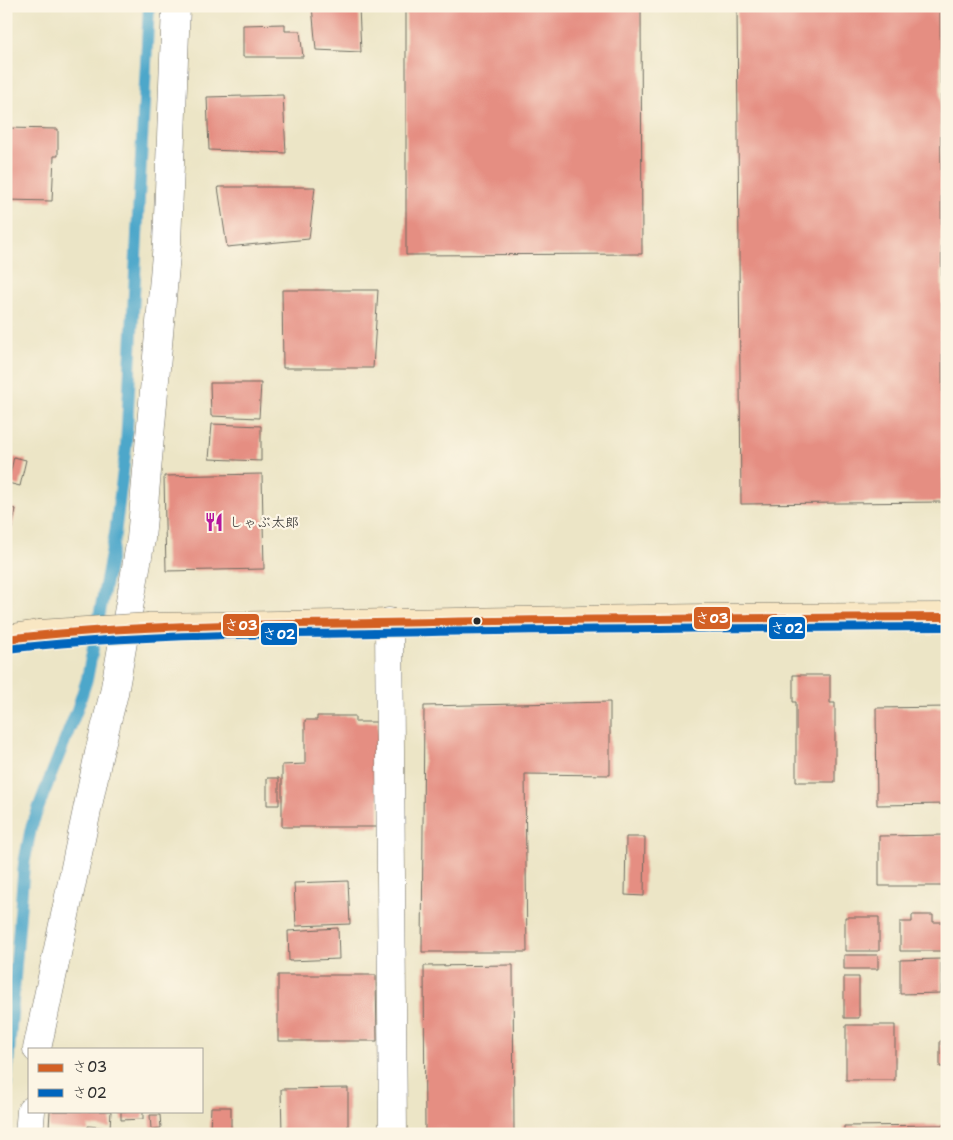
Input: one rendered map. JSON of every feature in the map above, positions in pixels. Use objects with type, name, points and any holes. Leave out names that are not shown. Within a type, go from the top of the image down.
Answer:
[{"type":"street","points":[[37,1048],[99,753],[114,693],[141,540],[167,243],[176,6]]},
{"type":"street","points":[[6,639],[39,634],[149,627],[389,622],[947,617]]},
{"type":"street","points":[[389,622],[393,1134]]},
{"type":"street","points":[[29,1134],[31,1112]]},
{"type":"building","points":[[312,6],[359,7],[361,52],[316,50]]},
{"type":"building","points":[[406,6],[641,6],[642,254],[406,255]]},
{"type":"building","points":[[737,6],[940,6],[943,502],[741,504]]},
{"type":"building","points":[[285,24],[285,31],[300,31],[303,57],[243,57],[243,25]]},
{"type":"building","points":[[283,95],[286,153],[209,150],[207,97]]},
{"type":"building","points":[[6,128],[58,129],[58,156],[54,156],[52,201],[6,200]]},
{"type":"building","points":[[218,187],[315,187],[309,239],[227,247]]},
{"type":"building","points":[[282,290],[378,290],[373,368],[283,368]]},
{"type":"building","points":[[210,383],[261,383],[259,418],[211,416]]},
{"type":"building","points":[[212,424],[261,426],[261,461],[209,459]]},
{"type":"building","points":[[14,457],[26,460],[20,486],[8,483]]},
{"type":"building","name":"しゃぶ太郎","points":[[262,474],[264,569],[166,571],[164,476]]},
{"type":"building","points":[[6,507],[16,509],[9,541],[6,540]]},
{"type":"building","points":[[793,675],[830,675],[830,703],[835,703],[835,782],[796,782],[796,702],[793,702]]},
{"type":"building","points":[[610,702],[610,775],[525,774],[527,952],[422,952],[424,706]]},
{"type":"building","points":[[947,707],[947,804],[877,805],[876,708]]},
{"type":"building","points":[[317,716],[355,716],[355,722],[378,722],[379,827],[282,827],[282,765],[305,764],[305,720],[317,720]]},
{"type":"building","points":[[267,778],[279,778],[279,805],[267,805]]},
{"type":"building","points":[[947,835],[947,886],[879,886],[879,836]]},
{"type":"building","points":[[626,837],[645,837],[644,896],[625,895]]},
{"type":"building","points":[[348,881],[350,924],[296,926],[294,883]]},
{"type":"building","points":[[912,915],[933,915],[933,922],[947,922],[947,951],[900,951],[900,922],[912,922]]},
{"type":"building","points":[[845,917],[879,917],[879,951],[845,951]]},
{"type":"building","points":[[338,928],[339,959],[289,961],[288,931]]},
{"type":"building","points":[[844,955],[878,955],[878,969],[844,969]]},
{"type":"building","points":[[941,959],[941,993],[900,994],[900,960]]},
{"type":"building","points":[[513,965],[514,1134],[425,1134],[424,966]]},
{"type":"building","points":[[278,975],[376,975],[377,1041],[278,1041]]},
{"type":"building","points":[[844,977],[859,977],[859,1018],[844,1018]]},
{"type":"building","points":[[846,1025],[895,1025],[895,1080],[846,1080]]},
{"type":"building","points":[[940,1041],[947,1041],[947,1067],[940,1067]]},
{"type":"building","points":[[348,1088],[348,1134],[282,1134],[281,1089]]},
{"type":"building","points":[[211,1107],[231,1107],[231,1130],[245,1130],[245,1134],[202,1134],[202,1130],[210,1130]]},
{"type":"building","points":[[50,1112],[111,1112],[110,1128],[88,1126],[88,1131],[49,1128]]},
{"type":"building","points":[[121,1112],[143,1112],[143,1119],[121,1120]]},
{"type":"building","points":[[150,1115],[160,1115],[161,1128],[151,1129]]},
{"type":"building","points":[[947,1125],[947,1134],[844,1134],[844,1126]]},
{"type":"waterway","points":[[6,1089],[24,864],[31,828],[77,710],[87,679],[115,534],[126,447],[149,6]]},
{"type":"transit line","name":"さ03","points":[[6,639],[98,630],[236,625],[947,617]]},
{"type":"transit line","name":"さ02","points":[[7,649],[99,640],[237,635],[947,627]]},
{"type":"place","name":"しゃぶ太郎","points":[[214,522]]}]
